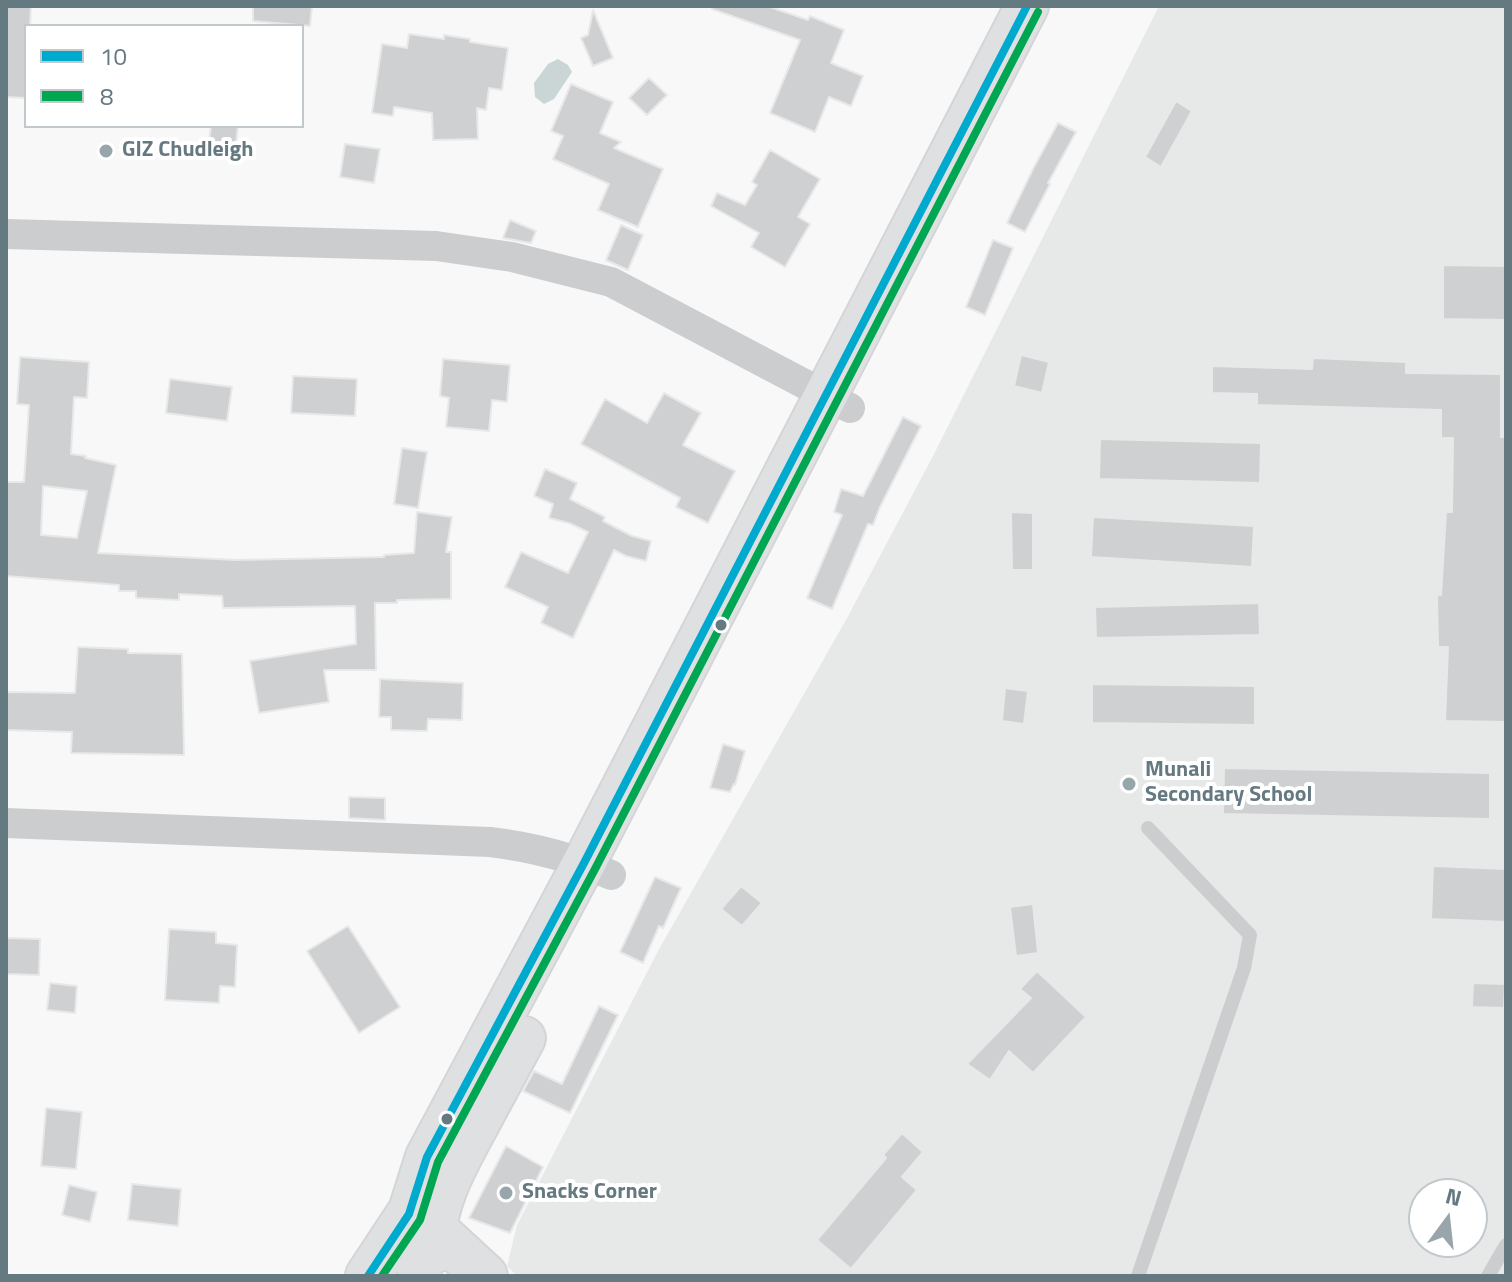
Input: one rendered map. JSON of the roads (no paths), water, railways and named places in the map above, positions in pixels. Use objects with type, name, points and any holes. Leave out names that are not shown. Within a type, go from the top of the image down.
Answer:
[{"type":"main road","points":[[838,403],[1027,6]]},
{"type":"main road","points":[[368,1276],[419,1214],[439,1211],[455,1168],[597,869],[838,403],[1057,6]]},
{"type":"main road","points":[[419,1214],[420,1276]]},
{"type":"main road","points":[[419,1214],[434,1238],[441,1276]]},
{"type":"main road","points":[[419,1214],[485,1276]]},
{"type":"street","points":[[6,234],[436,246],[512,257],[611,282],[838,403]]},
{"type":"street","points":[[6,823],[490,842],[523,846],[597,869]]},
{"type":"lane","points":[[1138,1276],[1244,968],[1250,935],[1148,828]]},
{"type":"lane","points":[[1488,1276],[1506,1245]]},
{"type":"place","name":"GIZ Chudleigh","points":[[106,151]]},
{"type":"place","name":"Munali Secondary School","points":[[1129,784]]},
{"type":"place","name":"Snacks Corner","points":[[506,1193]]}]
